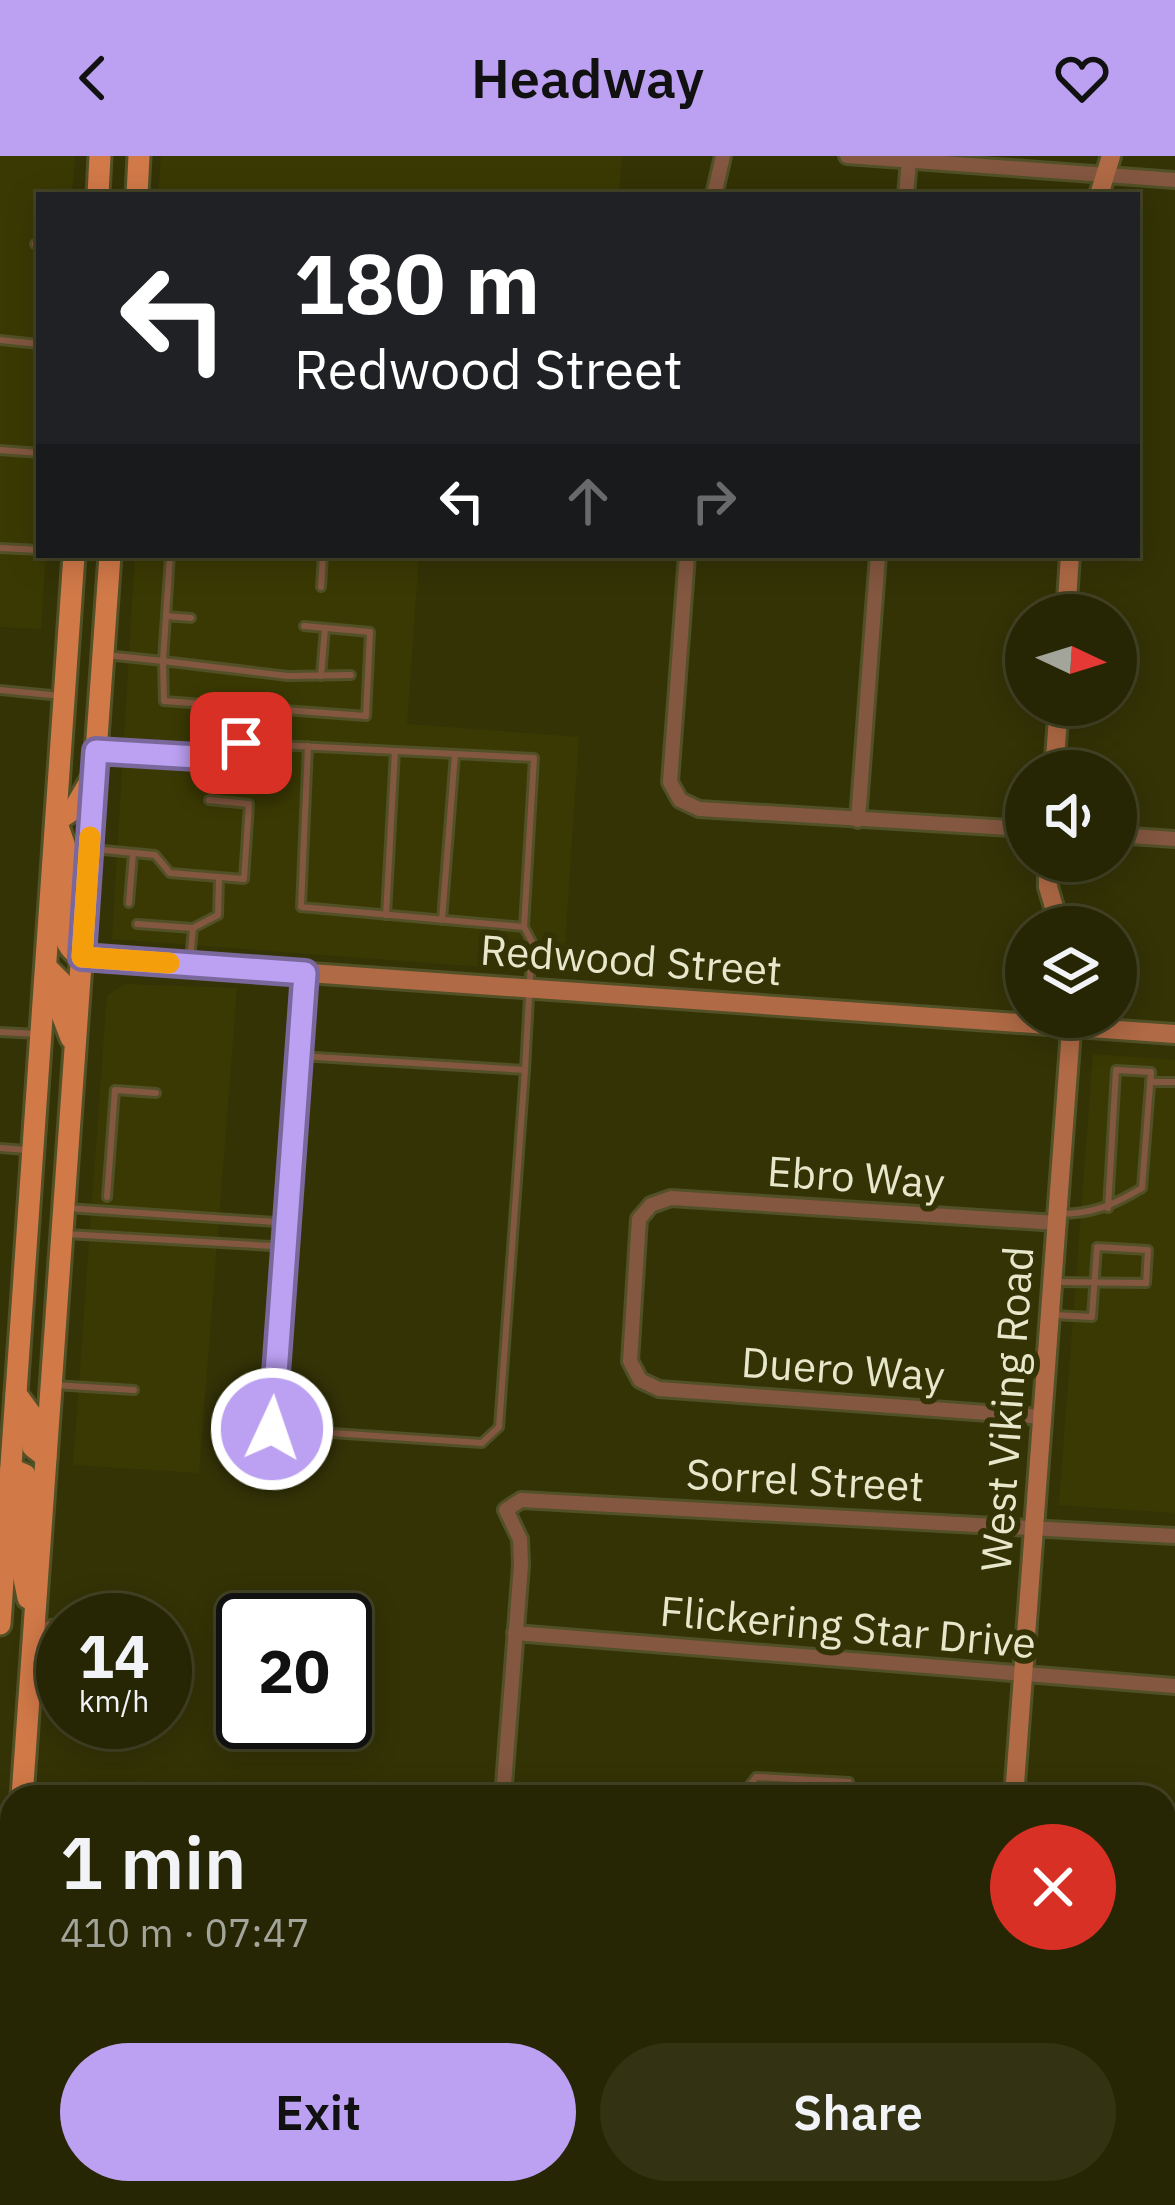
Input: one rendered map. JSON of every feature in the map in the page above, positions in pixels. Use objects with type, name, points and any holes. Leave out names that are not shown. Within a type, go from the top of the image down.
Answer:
[{"type":"main road","points":[[98,192],[100,156]]},
{"type":"main road","points":[[137,192],[140,156]]},
{"type":"main road","points":[[0,1624],[74,558]]},
{"type":"main road","points":[[95,558],[107,603]]},
{"type":"main road","points":[[23,1785],[110,558]]},
{"type":"main road","points":[[64,697],[100,698]]},
{"type":"main road","points":[[56,821],[74,809],[95,763]]},
{"type":"main road","points":[[56,821],[68,861],[64,937],[70,951],[82,957]]},
{"type":"main road","points":[[46,967],[61,982],[61,1012],[75,1050]]},
{"type":"main road","points":[[36,1113],[72,1093]]},
{"type":"main road","points":[[16,1394],[32,1417],[33,1447],[46,1457]]},
{"type":"main road","points":[[11,1469],[25,1475],[27,1485],[22,1568],[34,1628]]},
{"type":"street","points":[[715,192],[723,156]]},
{"type":"street","points":[[847,156],[1111,161],[1175,180]]},
{"type":"street","points":[[906,192],[908,160]]},
{"type":"street","points":[[1100,192],[1111,161]]},
{"type":"street","points":[[687,558],[670,782],[680,800],[699,809],[1005,828]]},
{"type":"street","points":[[858,820],[878,558]]},
{"type":"street","points":[[1067,594],[1070,558]]},
{"type":"street","points":[[1137,836],[1175,839]]},
{"type":"street","name":"Redwood Street","points":[[82,957],[1005,1018]]},
{"type":"street","name":"Redwood Street","points":[[1137,1030],[1175,1034]]},
{"type":"street","name":"West Viking Road","points":[[1015,1785],[1071,1038]]},
{"type":"street","name":"Ebro Way","points":[[640,1380],[630,1361],[639,1219],[651,1205],[671,1198],[1058,1218]]},
{"type":"street","name":"Duero Way","points":[[640,1380],[659,1389],[1042,1417]]},
{"type":"street","name":"Sorrel Street","points":[[515,1633],[520,1539],[506,1510],[521,1500],[1175,1536]]},
{"type":"street","points":[[503,1785],[515,1633]]},
{"type":"street","name":"Flickering Star Drive","points":[[515,1633],[1175,1686]]},
{"type":"lane","points":[[0,340],[36,344]]},
{"type":"lane","points":[[0,451],[36,453]]},
{"type":"lane","points":[[0,548],[36,550]]},
{"type":"lane","points":[[170,558],[164,701],[366,716],[370,632],[304,626]]},
{"type":"lane","points":[[321,587],[323,558]]},
{"type":"lane","points":[[166,616],[190,618]]},
{"type":"lane","points":[[321,676],[325,628]]},
{"type":"lane","points":[[103,655],[209,671],[351,674]]},
{"type":"lane","points":[[0,690],[64,697]]},
{"type":"lane","points":[[95,763],[214,758],[241,743],[534,758],[524,927],[532,942],[530,989],[499,1427],[482,1443],[272,1429],[278,1311],[286,1289],[305,973]]},
{"type":"lane","points":[[308,746],[301,907],[524,927]]},
{"type":"lane","points":[[386,915],[395,751]]},
{"type":"lane","points":[[442,920],[455,754]]},
{"type":"lane","points":[[89,849],[155,855],[170,873],[244,879],[248,804],[209,800]]},
{"type":"lane","points":[[128,903],[133,853]]},
{"type":"lane","points":[[137,924],[193,928],[218,915],[219,877]]},
{"type":"lane","points":[[189,965],[193,928]]},
{"type":"lane","points":[[0,1032],[42,1034]]},
{"type":"lane","points":[[300,1056],[525,1070]]},
{"type":"lane","points":[[1058,1218],[1097,1214],[1108,1208],[1142,1188],[1151,1072],[1116,1070],[1108,1208]]},
{"type":"lane","points":[[1150,1082],[1175,1082]]},
{"type":"lane","points":[[107,1197],[115,1090],[156,1093]]},
{"type":"lane","points":[[0,1148],[33,1151]]},
{"type":"lane","points":[[63,1208],[290,1223]]},
{"type":"lane","points":[[62,1234],[289,1247]]},
{"type":"lane","points":[[1050,1314],[1092,1317],[1095,1282],[1097,1246],[1148,1250],[1146,1283],[1095,1282],[1053,1282]]},
{"type":"lane","points":[[52,1385],[134,1390]]},
{"type":"lane","points":[[750,1785],[756,1777],[849,1782]]},
{"type":"shaded area","points":[[0,156],[75,156],[72,192],[36,192],[36,558],[46,558],[41,629],[0,627]]},
{"type":"shaded area","points":[[161,156],[622,156],[619,192],[158,192]]},
{"type":"shaded area","points":[[135,558],[419,558],[407,724],[579,737],[563,973],[112,939]]},
{"type":"shaded area","points":[[125,984],[237,988],[199,1473],[73,1465],[107,996]]},
{"type":"shaded area","points":[[1093,1054],[1175,1060],[1175,1513],[1059,1505]]},
{"type":"slow traffic","points":[[90,837],[82,957],[169,963]]},
{"type":"route","points":[[241,743],[214,758],[96,751],[82,957],[305,973],[286,1289],[278,1311],[272,1429]]}]
